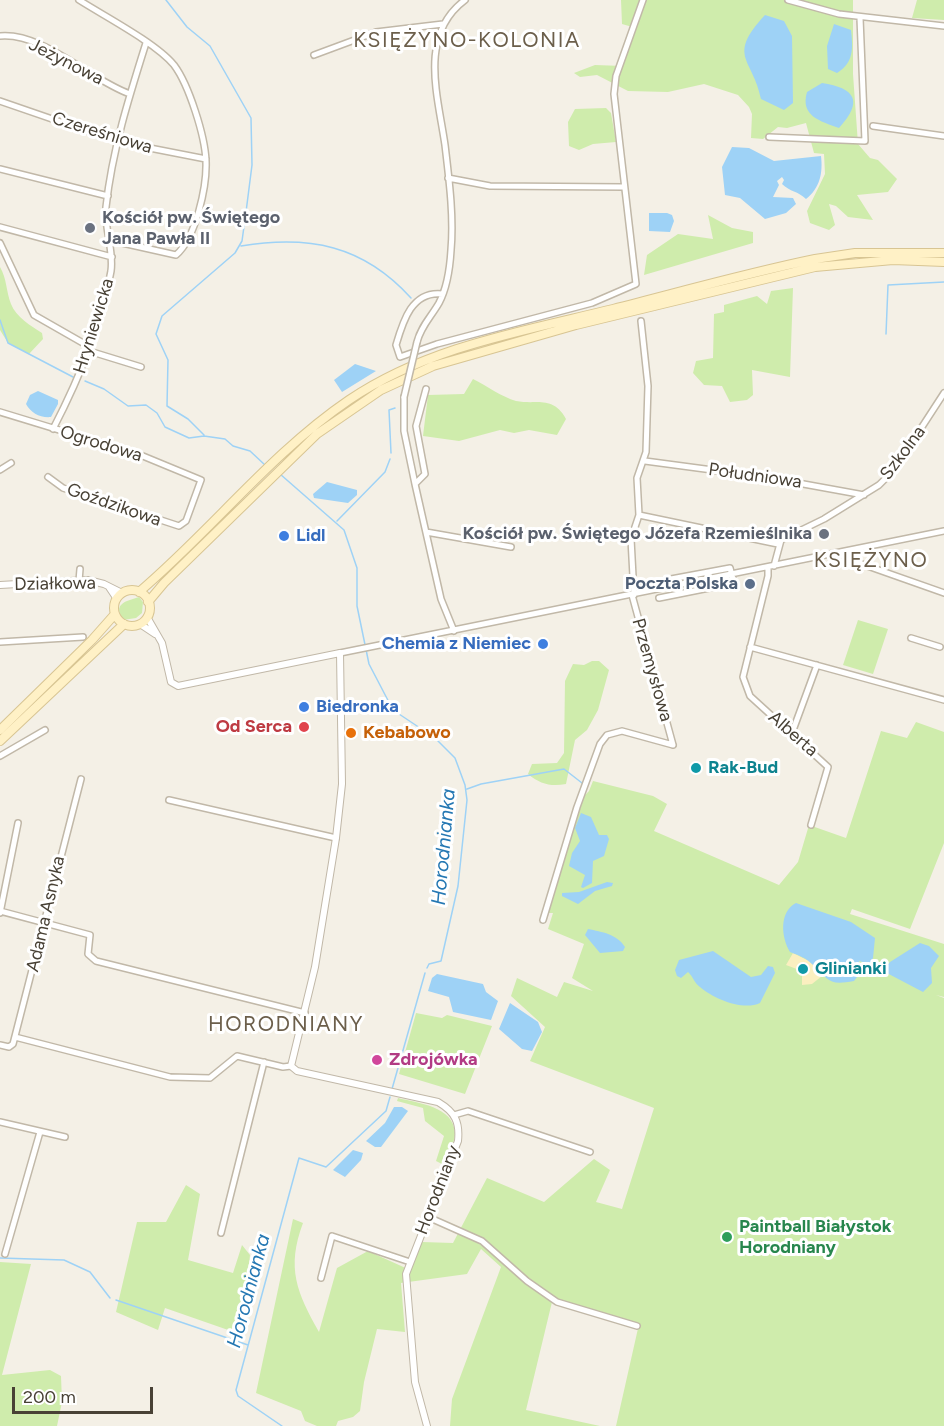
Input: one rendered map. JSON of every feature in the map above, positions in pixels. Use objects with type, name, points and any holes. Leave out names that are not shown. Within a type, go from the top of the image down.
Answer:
[{"type":"main road","points":[[0,741],[124,624],[140,624],[147,617],[148,602],[310,429],[350,399],[398,372],[462,348],[815,259],[855,253],[944,253]]},
{"type":"main road","points":[[281,462],[356,405],[402,380],[456,358],[576,325],[815,267],[893,260],[944,262]]},
{"type":"main road","points":[[0,730],[92,640],[115,614],[119,596],[139,592],[264,479]]},
{"type":"main road","points":[[139,592],[148,602]]},
{"type":"main road","points":[[115,614],[124,624]]},
{"type":"street","points":[[79,0],[146,43],[172,63],[180,74],[194,110],[206,159],[194,229],[184,249],[177,255],[109,240]]},
{"type":"street","points":[[454,632],[441,599],[415,484],[404,431],[404,397],[422,327],[442,294],[451,250],[448,178],[435,68],[438,35],[450,13],[465,0]]},
{"type":"street","points":[[442,294],[429,293],[414,303],[396,345],[400,357],[437,344],[592,303],[636,284],[614,94],[616,76],[643,0]]},
{"type":"street","points":[[788,0],[823,11],[860,18],[944,26]]},
{"type":"street","points":[[769,137],[865,141],[860,18]]},
{"type":"street","points":[[314,55],[376,32],[443,24]]},
{"type":"street","name":"Jeżynowa","points":[[0,36],[9,35],[40,45],[130,94]]},
{"type":"street","name":"Hryniewicka","points":[[53,429],[82,370],[105,297],[111,257],[105,223],[108,196],[118,142],[146,43]]},
{"type":"street","name":"Czereśniowa","points":[[0,101],[118,142],[206,159]]},
{"type":"street","points":[[873,126],[944,135]]},
{"type":"street","points":[[0,168],[108,196]]},
{"type":"street","points":[[448,178],[490,186],[623,187]]},
{"type":"street","points":[[0,227],[111,257]]},
{"type":"street","points":[[0,243],[34,315],[89,349],[141,367]]},
{"type":"street","name":"Przemysłowa","points":[[543,920],[577,807],[603,739],[614,732],[622,731],[673,745],[633,595],[631,539],[639,515],[637,478],[645,461],[648,386],[641,321]]},
{"type":"street","points":[[415,484],[426,474],[417,426],[426,389]]},
{"type":"street","name":"Szkolna","points":[[778,544],[864,495],[894,470],[944,393]]},
{"type":"street","name":"Ogrodowa","points":[[0,412],[138,454],[201,480],[183,526]]},
{"type":"street","name":"Południowa","points":[[645,461],[765,477],[864,495]]},
{"type":"street","points":[[0,470],[11,463]]},
{"type":"street","name":"Goździkowa","points":[[48,477],[63,488],[183,526]]},
{"type":"street","points":[[639,515],[778,544],[771,566]]},
{"type":"street","points":[[147,617],[162,644],[171,682],[178,686],[373,646],[454,632],[944,531]]},
{"type":"street","points":[[426,532],[511,547]]},
{"type":"street","points":[[852,550],[854,559],[860,563],[944,593]]},
{"type":"street","name":"Alberta","points":[[771,566],[743,677],[746,691],[828,767],[811,825]]},
{"type":"street","points":[[660,597],[734,583],[730,568],[670,579]]},
{"type":"street","points":[[79,581],[80,569]]},
{"type":"street","name":"Działkowa","points":[[0,585],[97,581],[108,586],[119,596]]},
{"type":"street","points":[[140,624],[158,636]]},
{"type":"street","points":[[0,642],[83,637]]},
{"type":"street","points":[[911,638],[940,647]]},
{"type":"street","points":[[750,647],[944,700]]},
{"type":"street","points":[[294,1069],[336,838],[342,784],[340,653]]},
{"type":"street","points":[[792,733],[817,665]]},
{"type":"street","points":[[0,756],[45,730]]},
{"type":"street","name":"Adama Asnyka","points":[[0,1045],[9,1047],[13,1044],[81,779]]},
{"type":"street","points":[[169,800],[336,838]]},
{"type":"street","points":[[18,823],[0,912],[88,934],[91,936],[88,956],[96,961],[306,1013]]},
{"type":"street","points":[[15,1037],[170,1077],[189,1079],[210,1078],[237,1056],[438,1102],[454,1115],[468,1111],[590,1152]]},
{"type":"street","points":[[221,1233],[264,1062]]},
{"type":"street","name":"Horodniany","points":[[427,1426],[415,1382],[405,1291],[406,1274],[458,1141],[459,1124],[454,1115]]},
{"type":"street","points":[[0,1122],[65,1137]]},
{"type":"street","points":[[5,1254],[40,1132]]},
{"type":"street","points":[[428,1217],[482,1241],[526,1281],[557,1302],[637,1326]]},
{"type":"street","points":[[321,1278],[332,1236],[410,1262]]},
{"type":"green space","points":[[621,0],[853,0],[853,74],[858,144],[870,158],[878,160],[897,179],[888,192],[857,195],[873,220],[848,217],[836,206],[829,204],[835,225],[829,230],[810,223],[807,211],[825,174],[824,154],[814,153],[806,123],[787,128],[778,127],[763,139],[751,138],[752,114],[738,95],[704,84],[668,92],[628,91],[597,75],[580,77],[574,73],[595,65],[623,66],[636,28],[622,24]]},
{"type":"green space","points":[[917,0],[944,0],[944,20],[912,18]]},
{"type":"green space","points":[[606,108],[611,113],[616,142],[593,144],[579,150],[569,146],[568,122],[575,109]]},
{"type":"green space","points":[[708,215],[732,228],[753,232],[753,243],[644,275],[647,255],[678,234],[713,239]]},
{"type":"green space","points":[[0,267],[13,309],[24,321],[42,333],[43,339],[29,354],[8,343],[0,330]]},
{"type":"green space","points":[[793,288],[790,377],[752,370],[753,395],[747,400],[730,402],[722,386],[704,385],[693,373],[696,361],[713,358],[714,314],[724,312],[724,305],[757,296],[767,304],[771,291]]},
{"type":"green space","points":[[473,379],[516,401],[550,404],[556,407],[566,419],[557,435],[529,430],[514,433],[500,430],[459,441],[423,436],[428,395],[464,394]]},
{"type":"green space","points":[[139,597],[143,602],[142,613],[136,618],[123,620],[119,610],[120,606]]},
{"type":"green space","points":[[858,620],[888,629],[873,674],[843,665]]},
{"type":"green space","points":[[592,661],[599,661],[609,670],[598,710],[587,730],[575,740],[566,784],[551,785],[541,782],[528,774],[532,764],[557,763],[564,753],[565,681],[573,664],[584,665]]},
{"type":"green space","points":[[916,722],[944,732],[944,843],[910,929],[852,909],[850,914],[944,944],[944,997],[936,995],[944,998],[944,1426],[616,1426],[639,1324],[555,1299],[552,1302],[526,1410],[600,1426],[450,1426],[452,1399],[501,1267],[481,1249],[467,1274],[401,1283],[405,1332],[377,1329],[364,1382],[360,1411],[353,1417],[338,1421],[336,1426],[317,1426],[305,1421],[301,1411],[256,1393],[293,1219],[303,1223],[295,1254],[296,1280],[305,1305],[319,1332],[337,1268],[368,1251],[410,1270],[422,1242],[453,1243],[487,1178],[544,1202],[594,1159],[610,1170],[596,1202],[622,1209],[654,1108],[530,1061],[545,1027],[511,996],[517,978],[557,997],[564,982],[593,991],[572,978],[584,944],[548,929],[553,913],[548,913],[584,796],[593,781],[653,796],[667,804],[654,831],[779,885],[798,862],[809,825],[846,838],[881,731],[907,738]]},
{"type":"green space","points":[[416,1013],[442,1018],[447,1015],[492,1026],[465,1094],[399,1074]]},
{"type":"green space","points":[[398,1098],[442,1111],[453,1124],[455,1137],[444,1165],[436,1161],[444,1136],[425,1121],[423,1108],[397,1101]]},
{"type":"green space","points":[[186,1185],[200,1194],[188,1260],[233,1273],[242,1245],[250,1255],[245,1301],[231,1331],[165,1308],[158,1330],[116,1312],[137,1222],[166,1222]]},
{"type":"green space","points":[[0,1262],[31,1264],[2,1375],[50,1370],[61,1376],[62,1402],[57,1426],[0,1426]]},
{"type":"sand","points":[[793,953],[811,962],[822,976],[812,984],[802,985],[802,971],[786,965]]},
{"type":"water","points":[[765,15],[784,21],[792,36],[793,103],[784,110],[761,99],[745,57],[744,49],[747,40]]},
{"type":"water","points":[[834,24],[851,30],[852,37],[852,49],[847,65],[837,73],[828,69],[827,46]]},
{"type":"water","points":[[822,83],[842,88],[852,97],[852,110],[839,128],[819,120],[806,107],[807,92]]},
{"type":"water","points":[[732,147],[749,148],[774,161],[821,156],[821,174],[815,190],[806,199],[782,184],[784,180],[782,177],[777,181],[779,185],[773,197],[793,198],[796,204],[786,213],[765,219],[740,198],[725,195],[722,167]]},
{"type":"water","points":[[649,213],[672,215],[674,221],[670,232],[649,231]]},
{"type":"water","points":[[355,364],[376,371],[342,392],[334,380]]},
{"type":"water","points":[[38,391],[58,400],[51,417],[36,414],[26,404],[30,395]]},
{"type":"water","points":[[327,482],[357,490],[357,495],[348,503],[314,498],[313,494]]},
{"type":"water","points":[[581,813],[591,817],[599,835],[607,835],[609,839],[604,856],[593,861],[592,883],[583,888],[581,887],[585,875],[569,866],[572,853],[580,841],[575,828]]},
{"type":"water","points":[[607,882],[613,883],[612,886],[595,891],[578,904],[562,896],[562,893],[579,892]]},
{"type":"water","points":[[796,903],[851,922],[875,938],[873,958],[870,964],[859,961],[861,972],[854,981],[834,982],[826,978],[807,960],[790,952],[783,925],[787,912]]},
{"type":"water","points":[[588,929],[613,936],[625,947],[623,951],[600,953],[585,935]]},
{"type":"water","points":[[920,943],[929,946],[939,956],[931,968],[932,983],[923,992],[883,971],[890,962]]},
{"type":"water","points":[[713,951],[751,977],[761,975],[768,966],[773,967],[775,973],[760,1003],[737,1005],[706,991],[688,972],[681,978],[677,976],[675,970],[679,960]]},
{"type":"water","points":[[437,974],[483,984],[486,992],[498,1001],[491,1020],[453,1012],[449,997],[428,991],[432,978]]},
{"type":"water","points":[[510,1003],[538,1022],[542,1032],[532,1051],[522,1049],[499,1029]]},
{"type":"water","points":[[394,1107],[402,1107],[408,1111],[381,1147],[375,1147],[366,1141],[385,1123]]},
{"type":"water","points":[[353,1150],[363,1153],[361,1160],[345,1177],[333,1170]]},
{"type":"waterway","points":[[166,0],[187,27],[210,46],[251,118],[252,165],[242,241],[235,253],[162,316],[156,334],[168,360],[167,406],[188,419],[204,435]]},
{"type":"waterway","points":[[241,246],[290,242],[334,248],[354,255],[374,266],[393,280],[411,298]]},
{"type":"waterway","points":[[886,334],[888,285],[944,282]]},
{"type":"waterway","name":"Horodnianka","points":[[0,320],[8,343],[73,377]]},
{"type":"waterway","name":"Horodnianka","points":[[85,381],[104,389],[128,406],[146,405],[157,413],[165,427],[189,438],[204,436],[225,439],[233,446],[250,451],[265,465]]},
{"type":"waterway","points":[[391,453],[389,410],[395,408]]},
{"type":"waterway","points":[[337,521],[385,472],[390,459]]},
{"type":"waterway","name":"Horodnianka","points":[[280,474],[344,530],[357,568],[357,606],[369,664],[393,710],[435,738],[455,758],[465,785],[467,800],[458,886],[441,961],[429,964],[427,968]]},
{"type":"waterway","points":[[467,789],[481,784],[564,769],[582,783]]},
{"type":"waterway","name":"Horodnianka","points":[[392,1089],[425,973]]},
{"type":"waterway","name":"Horodnianka","points":[[282,1426],[238,1396],[236,1390],[299,1158],[326,1167],[386,1111],[390,1097]]},
{"type":"waterway","points":[[0,1258],[64,1260],[90,1272],[110,1298]]},
{"type":"waterway","points":[[116,1300],[248,1345]]},
{"type":"place","name":"Kościół pw. Świętego Jana Pawła II","points":[[90,228]]},
{"type":"place","name":"Kościół pw. Świętego Józefa Rzemieślnika","points":[[824,534]]},
{"type":"place","name":"Lidl","points":[[284,536]]},
{"type":"place","name":"Poczta Polska","points":[[750,584]]},
{"type":"place","name":"Chemia z Niemiec","points":[[543,644]]},
{"type":"place","name":"Biedronka","points":[[304,707]]},
{"type":"place","name":"Od Serca","points":[[304,727]]},
{"type":"place","name":"Kebabowo","points":[[351,733]]},
{"type":"place","name":"Rak-Bud","points":[[696,768]]},
{"type":"place","name":"Glinianki","points":[[803,969]]},
{"type":"place","name":"Zdrojówka","points":[[377,1060]]},
{"type":"place","name":"Paintball Białystok Horodniany","points":[[727,1237]]},
{"type":"district","name":"KSIĘŻYNO-KOLONIA","points":[[467,41]]},
{"type":"district","name":"KSIĘŻYNO","points":[[871,561]]},
{"type":"district","name":"HORODNIANY","points":[[286,1025]]}]
